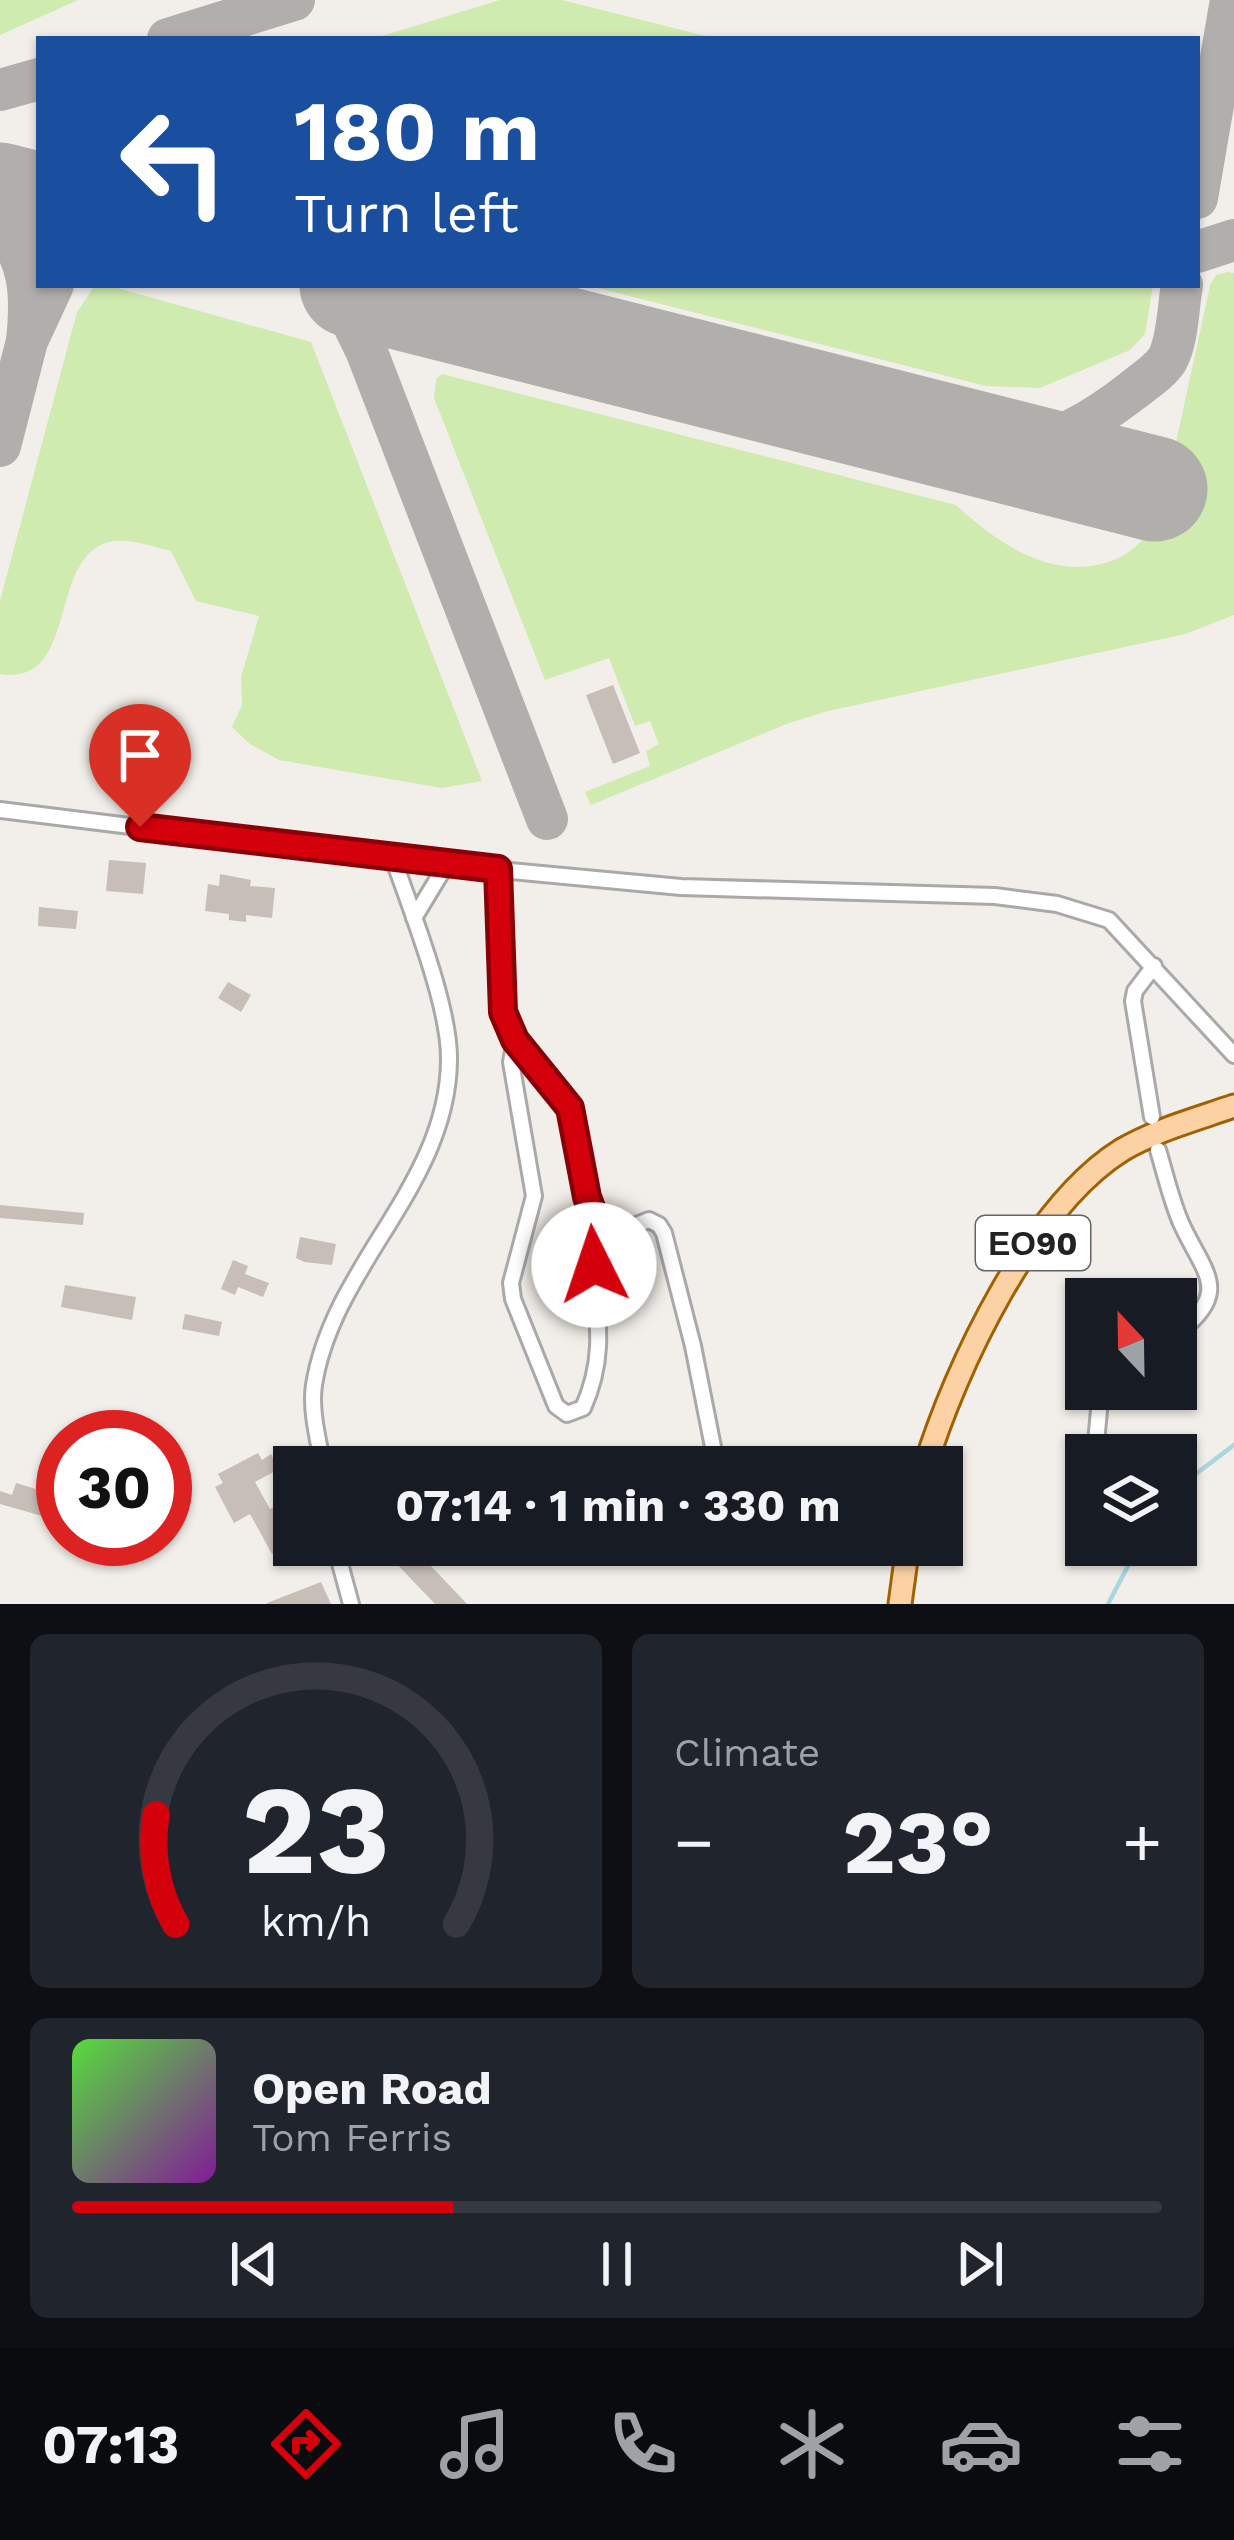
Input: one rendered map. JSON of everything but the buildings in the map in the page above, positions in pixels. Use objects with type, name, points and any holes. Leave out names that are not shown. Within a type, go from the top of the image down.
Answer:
[{"type":"main road","name":"ΕΟ90","points":[[933,1446],[989,1316],[1062,1204],[1119,1152],[1234,1106]]},
{"type":"main road","points":[[899,1604],[905,1566]]},
{"type":"street","points":[[0,810],[446,866],[681,887],[995,896],[1057,904],[1109,920],[1234,1055]]},
{"type":"street","points":[[320,1446],[313,1389],[320,1364],[355,1275],[429,1152],[448,1082],[446,1027],[393,858]]},
{"type":"street","points":[[414,918],[446,866]]},
{"type":"street","points":[[498,869],[503,1012],[515,1040],[570,1108],[587,1197],[597,1224],[611,1231],[649,1220],[664,1233],[713,1446]]},
{"type":"street","points":[[1152,1118],[1133,1001],[1154,966]]},
{"type":"street","points":[[515,1040],[511,1062],[534,1196],[512,1283],[513,1299],[556,1406],[567,1414],[583,1408],[596,1378],[601,1317],[590,1232],[597,1224]]},
{"type":"street","points":[[1158,1150],[1181,1224],[1207,1267],[1210,1295],[1197,1319]]},
{"type":"street","points":[[341,1566],[351,1604]]},
{"type":"green space","points":[[0,0],[78,0],[0,35]]},
{"type":"green space","points":[[500,0],[562,0],[706,36],[382,36]]},
{"type":"green space","points":[[1234,273],[1234,615],[1185,634],[828,711],[591,805],[585,792],[650,766],[646,751],[659,744],[650,721],[635,726],[609,658],[545,680],[434,398],[436,379],[442,374],[956,505],[989,533],[1027,555],[1047,563],[1089,566],[1129,552],[1152,526],[1168,478],[1210,285],[1216,275]]},
{"type":"green space","points":[[93,288],[117,288],[311,342],[482,781],[442,788],[279,760],[250,744],[232,727],[242,705],[241,677],[259,616],[196,601],[171,551],[143,544],[114,541],[93,550],[79,568],[43,660],[26,672],[0,674],[0,601],[77,312]]},
{"type":"green space","points":[[598,288],[1153,288],[1145,334],[1130,350],[1040,388],[986,386]]},
{"type":"waterway","points":[[1197,1473],[1234,1445]]},
{"type":"waterway","points":[[1108,1604],[1128,1566]]},
{"type":"taxiway","points":[[178,36],[294,0]]},
{"type":"taxiway","points":[[1200,181],[1231,0]]},
{"type":"taxiway","points":[[0,90],[36,80]]},
{"type":"taxiway","points":[[0,222],[18,250],[27,278],[27,341],[52,288]]},
{"type":"taxiway","points":[[1200,251],[1234,240]]},
{"type":"taxiway","points":[[326,288],[348,313],[366,350],[547,819]]},
{"type":"taxiway","points":[[1004,451],[1072,430],[1160,369],[1173,343],[1182,288]]},
{"type":"taxiway","points":[[0,446],[27,341]]},
{"type":"runway","points":[[0,195],[36,204]]},
{"type":"runway","points":[[364,288],[1155,489]]},
{"type":"route","points":[[140,827],[498,869],[503,1012],[515,1040],[570,1108],[587,1197],[597,1224],[590,1232],[594,1265]]}]
